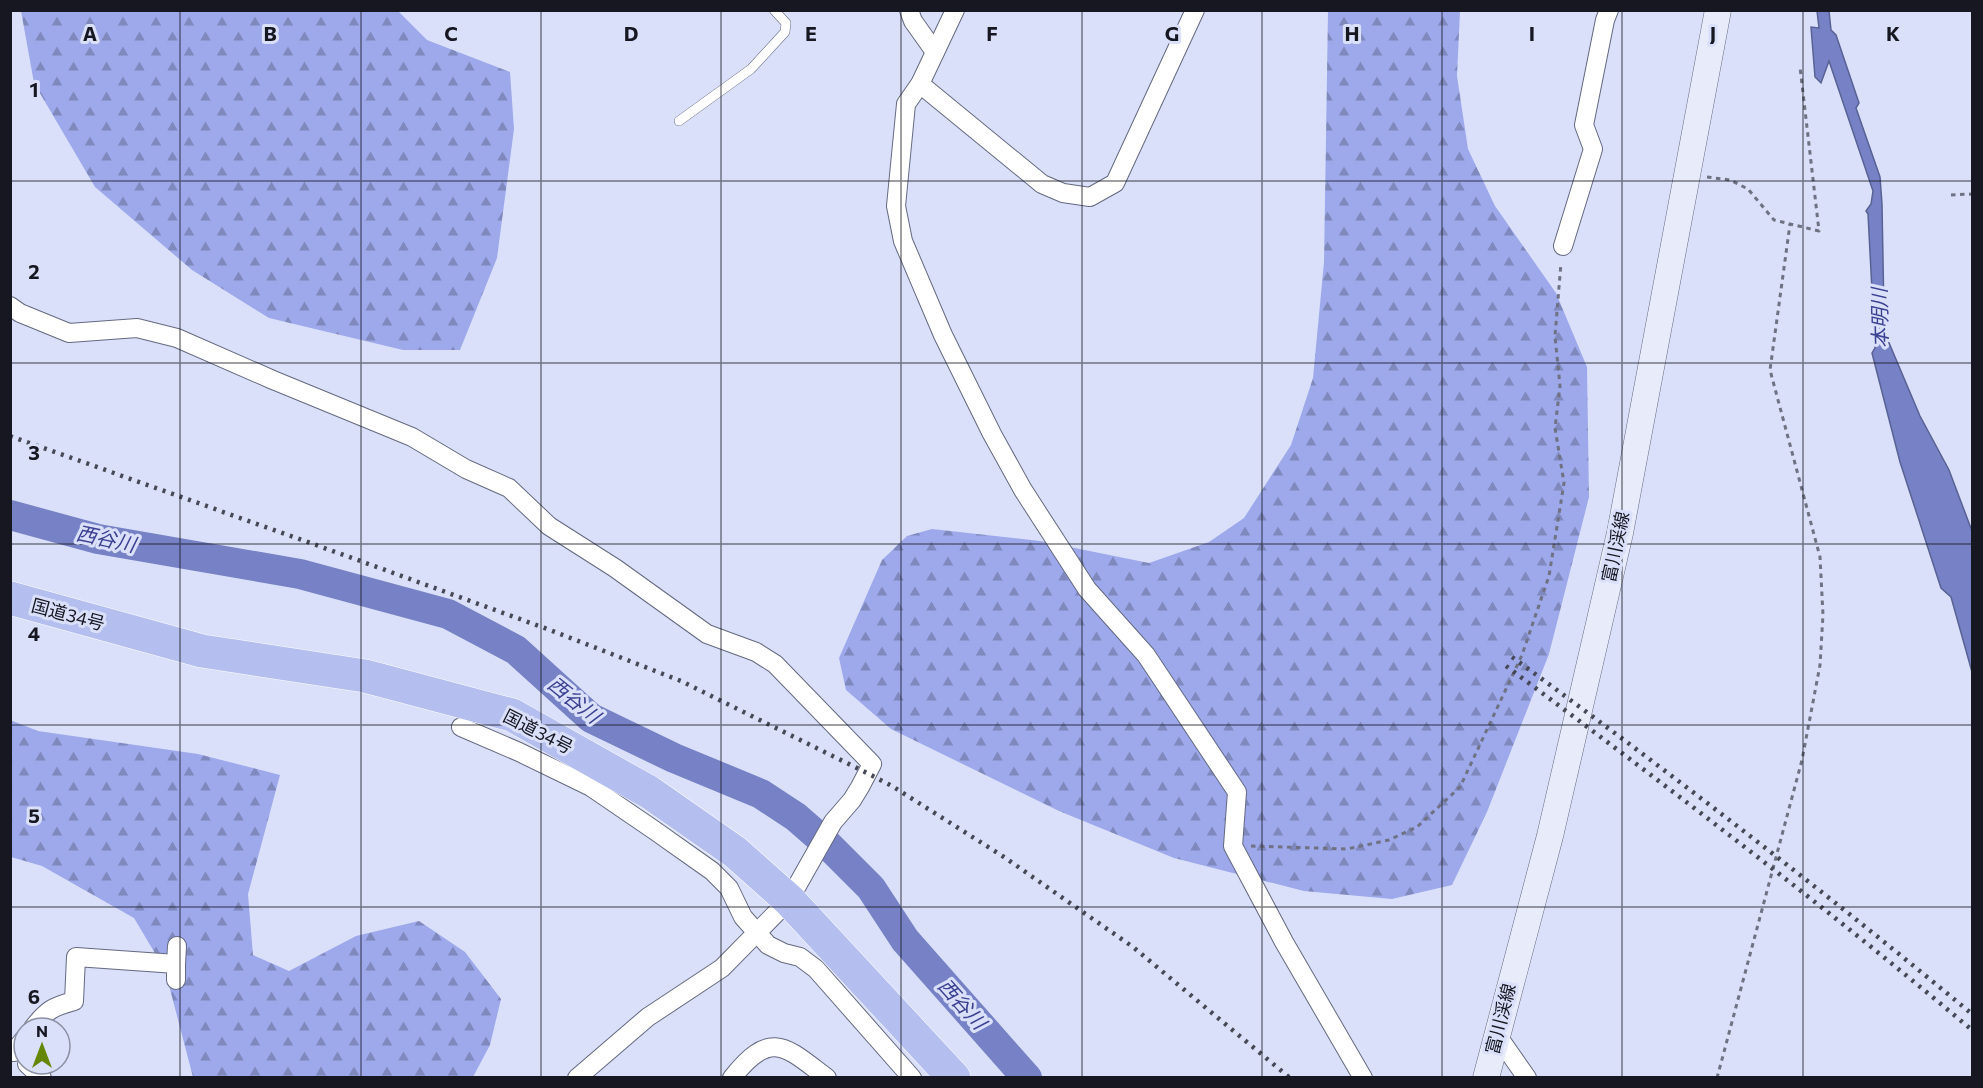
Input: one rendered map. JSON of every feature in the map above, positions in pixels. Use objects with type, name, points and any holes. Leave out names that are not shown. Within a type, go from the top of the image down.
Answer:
[{"type":"highway","name":"国道34号","points":[[10,598],[202,651],[365,676],[512,715],[649,792],[735,852],[789,900],[954,1077]]},
{"type":"main road","name":"富川渓線","points":[[1486,1077],[1550,836],[1617,544],[1718,10]]},
{"type":"street","points":[[909,10],[935,52]]},
{"type":"street","points":[[955,10],[920,84],[906,104],[896,206],[903,241],[943,334],[1023,490],[1087,589],[1146,655],[1237,792],[1233,846],[1284,942],[1363,1077]]},
{"type":"street","points":[[920,84],[1042,184],[1063,193],[1090,196],[1115,183],[1195,10]]},
{"type":"street","points":[[1563,246],[1593,149],[1584,125],[1609,10]]},
{"type":"street","points":[[10,306],[20,313],[69,333],[136,328],[177,338],[412,437],[466,469],[508,488],[549,526],[615,568],[707,634],[756,652],[776,664],[872,764],[852,800],[833,822],[789,900],[722,968],[648,1017],[577,1077]]},
{"type":"street","points":[[461,727],[591,787],[712,871],[729,888],[743,917],[756,934],[768,945],[784,953],[800,957],[816,969],[912,1077]]},
{"type":"street","points":[[43,1016],[58,1006],[74,1001],[76,957],[176,963]]},
{"type":"street","points":[[1497,1035],[1527,1077]]},
{"type":"street","points":[[732,1077],[746,1060],[776,1046],[790,1050],[827,1077]]},
{"type":"lane","points":[[679,121],[751,69],[785,32],[786,23],[774,10]]},
{"type":"path","points":[[1688,175],[1730,180],[1748,189],[1774,220],[1819,231],[1800,67]]},
{"type":"path","points":[[1950,195],[1972,194]]},
{"type":"path","points":[[1717,1077],[1802,760],[1820,665],[1823,615],[1820,557],[1770,370],[1790,224]]},
{"type":"path","points":[[1233,846],[1347,849],[1389,840],[1417,827],[1460,787],[1522,655],[1549,576],[1564,483],[1555,428],[1560,387],[1554,336],[1563,246]]},
{"type":"green space","points":[[21,11],[398,11],[427,40],[510,72],[514,129],[497,258],[460,350],[403,350],[269,318],[192,270],[95,187],[34,83]]},
{"type":"green space","points":[[1328,11],[1460,11],[1457,76],[1468,149],[1495,206],[1556,293],[1587,367],[1589,497],[1549,654],[1487,812],[1452,885],[1392,899],[1304,891],[1174,858],[1059,811],[891,729],[846,690],[839,658],[882,560],[907,536],[932,529],[1040,541],[1149,563],[1209,542],[1244,518],[1291,445],[1313,378],[1324,262]]},
{"type":"green space","points":[[10,720],[38,731],[198,754],[280,775],[248,894],[253,955],[289,971],[356,936],[419,921],[465,952],[501,999],[490,1045],[473,1077],[193,1077],[165,970],[134,918],[42,866],[11,857]]},
{"type":"water","name":"本明川","points":[[1817,11],[1829,11],[1831,30],[1836,35],[1859,103],[1856,108],[1880,177],[1884,315],[1887,338],[1920,416],[1949,470],[1972,531],[1972,672],[1951,597],[1941,588],[1900,462],[1872,353],[1875,348],[1866,211],[1871,204],[1873,191],[1829,61],[1821,83],[1815,77],[1811,27],[1819,28]]},
{"type":"waterway","name":"西谷川","points":[[10,515],[98,539],[300,574],[448,614],[516,650],[591,718],[674,758],[761,794],[796,817],[871,888],[905,940],[1027,1078]]},
{"type":"railway","points":[[10,436],[550,630],[681,681],[867,773],[892,786],[1004,857],[1133,947],[1290,1078]]},
{"type":"railway","points":[[1512,657],[1745,832],[1972,1014]]},
{"type":"railway","points":[[1506,666],[1742,845],[1972,1030]]}]
